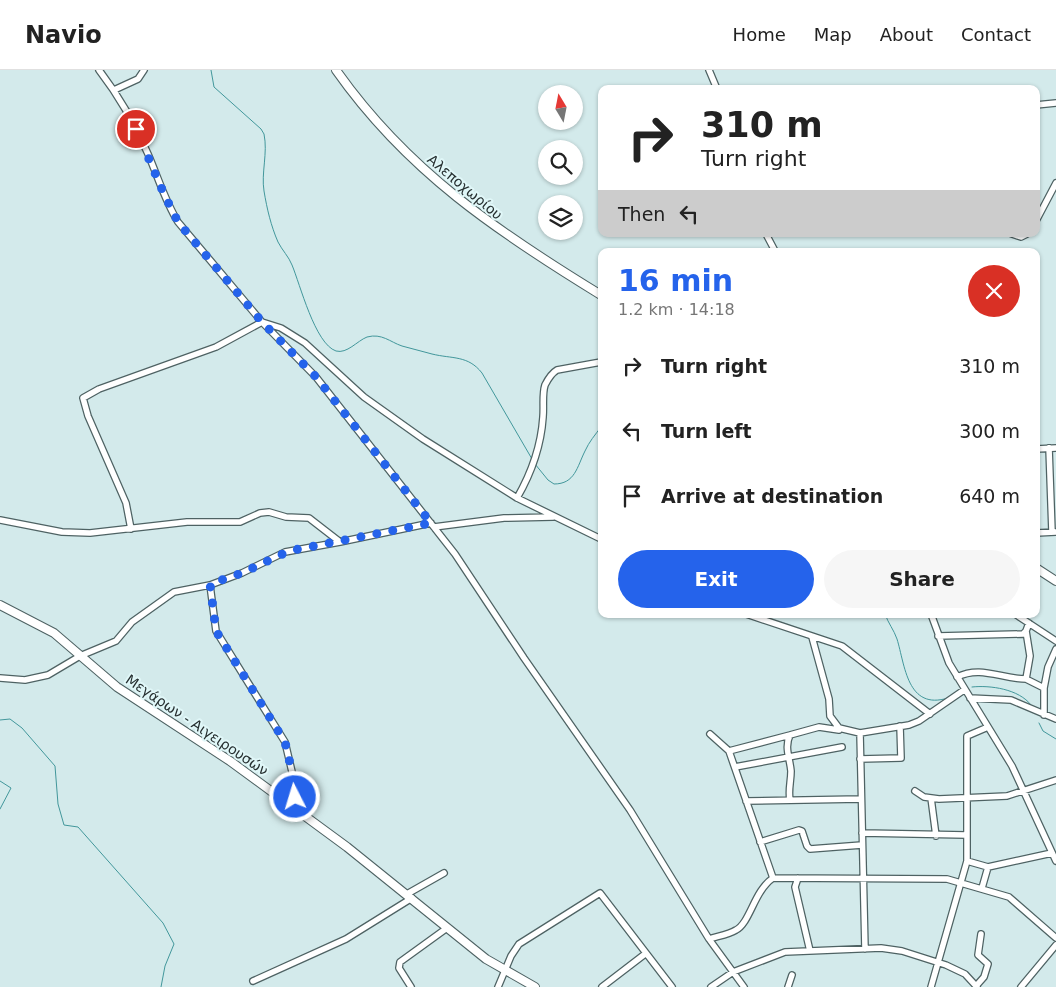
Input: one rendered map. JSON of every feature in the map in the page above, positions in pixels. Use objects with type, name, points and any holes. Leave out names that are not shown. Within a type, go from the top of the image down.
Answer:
[{"type":"main road","name":"Αλεποχωρίου","points":[[336,70],[383,129],[444,188],[497,230],[598,294]]},
{"type":"main road","points":[[1040,571],[1056,581]]},
{"type":"main road","name":"Μεγάρων - Αιγειρουσών","points":[[0,605],[46,628],[131,697],[210,748],[288,804],[409,896],[486,959],[535,987]]},
{"type":"street","points":[[99,70],[114,90],[141,137],[173,213],[262,322],[316,377],[433,525],[630,810],[709,939],[744,987]]},
{"type":"street","points":[[114,90],[138,79],[144,70]]},
{"type":"street","points":[[709,70],[715,85]]},
{"type":"street","points":[[1040,104],[1056,103]]},
{"type":"street","points":[[1040,214],[1056,183]]},
{"type":"street","points":[[131,529],[126,503],[88,416],[83,398],[99,389],[228,342],[262,322],[282,328],[305,343],[379,409],[517,498],[598,538]]},
{"type":"street","points":[[517,498],[536,457],[543,421],[544,387],[552,374],[558,370],[598,363]]},
{"type":"street","points":[[1040,449],[1053,448],[1054,532],[1040,533]]},
{"type":"street","points":[[0,520],[62,532],[131,529],[187,522],[240,522],[260,513],[269,512],[286,517],[309,518],[340,542]]},
{"type":"street","points":[[0,678],[25,680],[41,677],[80,656],[116,641],[132,622],[174,592],[210,584],[242,573],[285,552],[433,525],[504,518],[555,517]]},
{"type":"street","points":[[210,584],[216,631],[287,747],[293,776],[299,790],[298,794],[288,804]]},
{"type":"street","points":[[757,618],[842,646],[930,714]]},
{"type":"street","points":[[932,618],[938,636],[957,677],[1012,766],[1055,856],[988,867],[967,861]]},
{"type":"street","points":[[1021,618],[1056,641]]},
{"type":"street","points":[[1026,679],[1030,656],[1026,631],[1029,623]]},
{"type":"street","points":[[938,636],[1017,635],[1026,631]]},
{"type":"street","points":[[812,637],[829,698],[830,716],[835,725],[844,731]]},
{"type":"street","points":[[1044,716],[1044,688],[1048,667],[1056,649]]},
{"type":"street","points":[[957,677],[970,672],[984,672],[1026,679],[1044,688]]},
{"type":"street","points":[[729,751],[818,727],[860,733],[900,726],[919,721],[964,690]]},
{"type":"street","points":[[970,698],[1011,700],[1044,716],[1056,719]]},
{"type":"street","points":[[860,759],[901,758],[900,726]]},
{"type":"street","points":[[931,987],[967,861],[965,796],[967,736],[988,727]]},
{"type":"street","points":[[860,733],[865,949]]},
{"type":"street","points":[[710,734],[729,751],[773,878]]},
{"type":"street","points":[[790,735],[787,747],[791,770],[788,789],[790,800]]},
{"type":"street","points":[[735,767],[842,747]]},
{"type":"street","points":[[915,791],[930,798],[1007,796],[1056,780]]},
{"type":"street","points":[[930,798],[936,836]]},
{"type":"street","points":[[746,801],[861,799]]},
{"type":"street","points":[[760,842],[799,830],[802,832],[810,849],[862,845]]},
{"type":"street","points":[[862,833],[923,832],[936,836],[966,835]]},
{"type":"street","points":[[982,888],[988,867]]},
{"type":"street","points":[[253,981],[346,939],[444,873]]},
{"type":"street","points":[[709,939],[736,930],[742,925],[757,895],[773,878],[942,878],[1009,897],[1056,938]]},
{"type":"street","points":[[798,878],[795,887],[810,951]]},
{"type":"street","points":[[498,987],[519,944],[598,893],[603,895],[645,954],[672,987]]},
{"type":"street","points":[[411,987],[399,968],[400,962],[447,928]]},
{"type":"street","points":[[711,987],[733,972],[785,952],[890,949],[938,962],[965,974],[976,987],[984,977],[988,964],[978,955],[981,934]]},
{"type":"street","points":[[1021,987],[1056,945]]},
{"type":"street","points":[[602,987],[645,954]]},
{"type":"street","points":[[788,987],[792,975]]},
{"type":"waterway","points":[[211,70],[214,87],[261,129],[264,134],[263,184],[271,224],[278,242],[292,265],[315,326],[328,346],[336,351],[344,351],[367,337],[377,336],[406,347],[471,363],[482,373],[532,459]]},
{"type":"waterway","points":[[535,464],[548,480],[554,484],[567,481],[574,474],[588,445],[598,431]]},
{"type":"waterway","points":[[887,618],[897,639],[906,673],[916,692],[924,698],[934,700],[948,698]]},
{"type":"waterway","points":[[972,687],[1004,689],[1019,695],[1031,705]]},
{"type":"waterway","points":[[0,720],[10,719],[22,728],[55,766],[58,804],[64,825],[78,827],[163,923],[174,944],[165,966],[161,987]]},
{"type":"waterway","points":[[1039,723],[1043,731],[1056,739]]},
{"type":"waterway","points":[[0,781],[11,788],[0,809]]},
{"type":"route","points":[[136,129],[178,222],[262,322],[316,377],[361,437],[390,470],[431,523],[289,551],[242,573],[210,584],[214,627],[232,654],[244,680],[270,716],[285,742],[293,776],[299,790],[295,797]]}]
